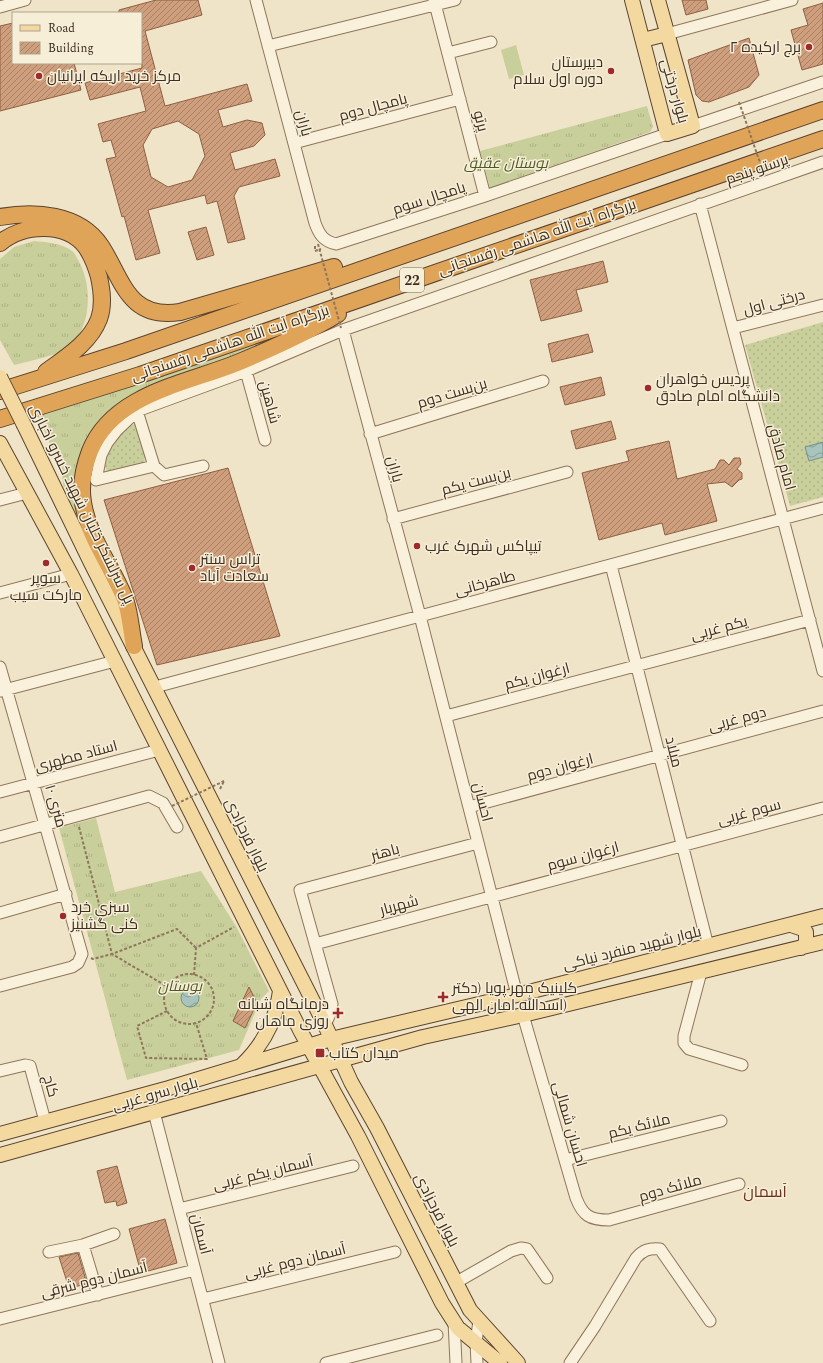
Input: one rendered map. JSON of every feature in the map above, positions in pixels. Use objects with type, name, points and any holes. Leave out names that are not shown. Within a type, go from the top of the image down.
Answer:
[{"type":"highway","name":"بزرگراه آیت الله هاشمی رفسنجانی","points":[[0,391],[126,350],[823,110]]},
{"type":"highway","name":"بزرگراه آیت الله هاشمی رفسنجانی","points":[[0,419],[140,375],[823,139]]},
{"type":"highway","points":[[0,217],[33,214],[51,215],[69,222],[87,232],[100,245],[123,289],[136,303],[153,312],[165,315],[180,312],[336,266],[357,270]]},
{"type":"highway","points":[[0,243],[14,234],[43,228],[57,229],[69,234],[85,245],[92,257],[101,287],[103,298],[99,320],[90,334],[76,350],[35,380]]},
{"type":"highway","points":[[134,646],[125,600],[90,528],[83,500],[82,486],[86,460],[97,436],[114,416],[140,399],[238,362],[328,320],[372,294]]},
{"type":"main road","name":"بلوار درختی","points":[[632,0],[667,134],[693,126],[658,0]]},
{"type":"main road","points":[[643,40],[667,34]]},
{"type":"main road","name":"پل سرلشکر خلبان شهید خسرو اخباری","points":[[0,377],[134,646]]},
{"type":"main road","points":[[0,443],[71,574],[115,661],[159,750],[240,923],[280,991],[308,1046],[358,1136],[412,1247],[442,1303],[454,1322],[500,1363]]},
{"type":"main road","name":"بلوار فرحزادی","points":[[134,646],[325,1025],[351,1082],[377,1128],[455,1283],[470,1310],[518,1363]]},
{"type":"main road","points":[[240,923],[259,921],[263,917],[266,910]]},
{"type":"main road","name":"بلوار شهید منفرد نیاکی","points":[[308,1046],[331,1039],[517,995],[823,916]]},
{"type":"main road","points":[[791,925],[803,929],[806,932],[806,943],[801,948]]},
{"type":"main road","points":[[342,1060],[423,1037],[523,1015],[823,942]]},
{"type":"main road","points":[[240,1067],[254,1053],[269,1030],[278,1007],[280,991]]},
{"type":"main road","name":"بلوار سرو غربی","points":[[0,1134],[169,1088],[308,1046]]},
{"type":"main road","name":"بلوار سرو غربی","points":[[0,1155],[342,1060]]},
{"type":"main road","points":[[358,1136],[357,1129],[359,1124],[364,1122],[377,1128]]},
{"type":"street","points":[[0,7],[25,0]]},
{"type":"street","name":"باران","points":[[256,0],[316,227],[323,238],[328,242],[336,244]]},
{"type":"street","points":[[268,46],[435,2],[454,0]]},
{"type":"street","points":[[667,34],[792,0]]},
{"type":"street","name":"پرتو","points":[[435,2],[485,196]]},
{"type":"street","points":[[448,53],[491,42]]},
{"type":"street","points":[[693,126],[823,82]]},
{"type":"street","name":"پامچال دوم","points":[[294,143],[460,99]]},
{"type":"street","name":"پامچال سوم","points":[[336,244],[485,196],[667,134]]},
{"type":"street","name":"پرستو پنجم","points":[[137,411],[246,371],[342,329],[823,162]]},
{"type":"street","name":"امام صادق","points":[[700,204],[823,671]]},
{"type":"street","name":"درختی اول","points":[[733,328],[823,305]]},
{"type":"street","name":"باران","points":[[342,329],[420,616]]},
{"type":"street","name":"شاهین","points":[[246,371],[265,440]]},
{"type":"street","name":"بن‌بست دوم","points":[[370,434],[543,381]]},
{"type":"street","points":[[154,466],[96,480],[101,455],[107,443],[117,430],[137,411],[154,466],[164,475],[204,466]]},
{"type":"street","name":"بن‌بست یکم","points":[[394,519],[567,472]]},
{"type":"street","points":[[0,500],[27,493]]},
{"type":"street","name":"طاهرخانی","points":[[154,687],[823,508]]},
{"type":"street","name":"میلاد","points":[[611,565],[708,946]]},
{"type":"street","points":[[0,593],[71,574]]},
{"type":"street","name":"احسان","points":[[420,616],[517,995]]},
{"type":"street","name":"یکم غربی","points":[[637,666],[810,620]]},
{"type":"street","points":[[3,691],[115,661]]},
{"type":"street","name":"ارغوان یکم","points":[[446,716],[637,666]]},
{"type":"street","name":"۱۰ متری","points":[[0,667],[3,691],[34,783],[82,954]]},
{"type":"street","name":"دوم غربی","points":[[659,755],[823,711]]},
{"type":"street","name":"استاد مطهری","points":[[0,792],[159,750]]},
{"type":"street","name":"ارغوان دوم","points":[[469,807],[659,755]]},
{"type":"street","points":[[0,837],[149,796],[163,803],[177,827]]},
{"type":"street","name":"سوم غربی","points":[[682,846],[823,808]]},
{"type":"street","name":"باهنر","points":[[315,944],[300,890],[478,843]]},
{"type":"street","name":"ارغوان سوم","points":[[492,896],[682,846]]},
{"type":"street","points":[[0,913],[66,894]]},
{"type":"street","name":"شهریار","points":[[315,944],[492,896]]},
{"type":"street","points":[[315,944],[332,1004],[330,1014],[325,1025]]},
{"type":"street","points":[[0,986],[72,967],[78,963],[82,954]]},
{"type":"street","points":[[701,972],[684,1036],[684,1043],[689,1049],[742,1065]]},
{"type":"street","name":"احسان شمالی","points":[[523,1015],[580,1208],[592,1219],[609,1220]]},
{"type":"street","name":"کاج","points":[[0,1071],[25,1064],[30,1066],[45,1121]]},
{"type":"street","name":"آسمان","points":[[154,1112],[219,1363]]},
{"type":"street","name":"ملائک یکم","points":[[565,1160],[721,1121]]},
{"type":"street","name":"آسمان یکم غربی","points":[[179,1209],[353,1166]]},
{"type":"street","name":"ملائک دوم","points":[[609,1220],[739,1184]]},
{"type":"street","points":[[49,1252],[83,1245],[114,1234]]},
{"type":"street","points":[[83,1245],[98,1295]]},
{"type":"street","points":[[455,1283],[511,1251],[520,1248],[527,1249],[547,1278]]},
{"type":"street","points":[[570,1363],[595,1326],[636,1258],[641,1252],[648,1249],[660,1249],[710,1321]]},
{"type":"street","name":"آسمان دوم غربی","points":[[203,1299],[395,1252]]},
{"type":"street","name":"آسمان دوم شرقی","points":[[0,1319],[195,1270]]},
{"type":"street","points":[[477,1363],[476,1342],[479,1321]]},
{"type":"street","points":[[454,1322],[456,1363]]},
{"type":"street","points":[[326,1363],[437,1335]]},
{"type":"path","points":[[739,102],[765,177]]},
{"type":"path","points":[[318,244],[342,329]]},
{"type":"path","points":[[172,806],[224,781]]},
{"type":"path","points":[[76,816],[112,954],[168,986]]},
{"type":"path","points":[[196,948],[240,923]]},
{"type":"path","points":[[82,954],[93,959],[112,954],[177,929],[196,948],[194,975]]},
{"type":"path","points":[[194,975],[208,983],[214,998],[210,1014],[196,1023],[188,1024],[180,1022],[167,1011],[165,994],[168,986],[179,976],[194,975]]},
{"type":"path","points":[[167,1011],[137,1026],[146,1058],[207,1059],[196,1023]]},
{"type":"green space","points":[[516,45],[524,75],[509,79],[501,50]]},
{"type":"green space","name":"بوستان عقیق","points":[[647,106],[653,127],[650,132],[490,188],[480,151]]},
{"type":"green space","points":[[34,241],[48,242],[68,248],[74,253],[82,268],[86,280],[88,304],[83,327],[70,347],[52,355],[14,365],[0,340],[0,259],[14,247]]},
{"type":"green space","points":[[327,317],[140,395],[81,469],[104,568],[64,490],[61,469],[37,414]]},
{"type":"green space","points":[[823,322],[823,497],[790,506],[745,345]]},
{"type":"green space","points":[[135,424],[145,456],[144,465],[108,474],[103,461],[115,438],[124,429]]},
{"type":"green space","name":"بوستان","points":[[96,818],[115,892],[201,871],[236,926],[269,991],[261,999],[239,1050],[127,1080],[59,828]]},
{"type":"water","points":[[823,442],[823,457],[809,461],[805,447]]},
{"type":"water","points":[[186,989],[194,989],[199,994],[197,1005],[194,1007],[186,1007],[181,1002],[181,994]]},
{"type":"building","points":[[156,0],[198,0],[202,15],[145,31],[165,106],[247,84],[252,101],[218,110],[223,127],[247,120],[262,123],[265,135],[254,146],[230,153],[235,170],[275,159],[280,176],[239,187],[234,196],[245,239],[228,243],[217,201],[207,204],[205,195],[148,210],[160,253],[136,260],[106,159],[116,157],[111,140],[103,142],[98,124],[146,111],[140,87],[90,100],[85,83],[142,68],[142,12],[119,12],[119,10]],"holes":[[[178,121],[199,134],[205,156],[192,180],[168,187],[151,177],[143,145],[152,129]]]},
{"type":"building","points":[[682,0],[706,0],[708,9],[686,15]]},
{"type":"building","name":"برج ارکیده ۲","points":[[823,3],[823,64],[802,70],[791,30],[808,25],[803,9]]},
{"type":"building","name":"مرکز خرید اریکه ایرانیان","points":[[12,23],[12,64],[74,64],[81,90],[0,111],[0,26]]},
{"type":"building","points":[[749,38],[759,75],[749,87],[709,102],[702,101],[696,95],[688,60]]},
{"type":"building","points":[[206,227],[214,255],[197,260],[188,232]]},
{"type":"building","points":[[603,261],[608,282],[576,290],[582,311],[541,321],[530,280]]},
{"type":"building","points":[[588,334],[593,352],[552,362],[548,344]]},
{"type":"building","points":[[601,377],[605,395],[565,405],[560,387]]},
{"type":"building","points":[[611,421],[616,439],[576,449],[571,431]]},
{"type":"building","points":[[669,441],[677,479],[715,469],[720,460],[724,460],[729,465],[734,458],[740,458],[741,464],[737,469],[742,473],[742,479],[732,487],[725,482],[707,484],[717,521],[665,535],[662,523],[599,540],[582,473],[629,461],[626,451]]},
{"type":"building","name":"تراس سنتر سعادت آباد","points":[[228,468],[280,636],[157,665],[104,500]]},
{"type":"building","points":[[249,987],[257,1003],[245,1028],[233,1021]]},
{"type":"building","points":[[117,1166],[127,1203],[117,1206],[116,1201],[105,1203],[97,1171]]},
{"type":"building","points":[[165,1219],[177,1263],[141,1273],[129,1229]]},
{"type":"building","points":[[78,1253],[87,1284],[69,1288],[59,1257]]},
{"type":"place","name":"برج ارکیده ۲","points":[[809,47]]},
{"type":"place","name":"دبیرستان دوره اول سلام","points":[[611,71]]},
{"type":"place","name":"مرکز خرید اریکه ایرانیان","points":[[39,76]]},
{"type":"place","name":"پردیس خواهران دانشگاه امام صادق","points":[[648,388]]},
{"type":"place","name":"تیپاکس شهرک غرب","points":[[417,546]]},
{"type":"place","name":"سوپر مارکت سیب","points":[[46,563]]},
{"type":"place","name":"تراس سنتر سعادت آباد","points":[[192,568]]},
{"type":"place","name":"سبزی خرد کنی گشنیز","points":[[63,916]]},
{"type":"place","name":"کلینیک مهر پویا (دکتر اسدالله امان الهی)","points":[[443,997]]},
{"type":"place","name":"درمانگاه شبانه روزی ماهان","points":[[338,1013]]},
{"type":"place","name":"میدان کتاب","points":[[320,1053]]},
{"type":"district","name":"آسمان","points":[[765,1191]]}]
